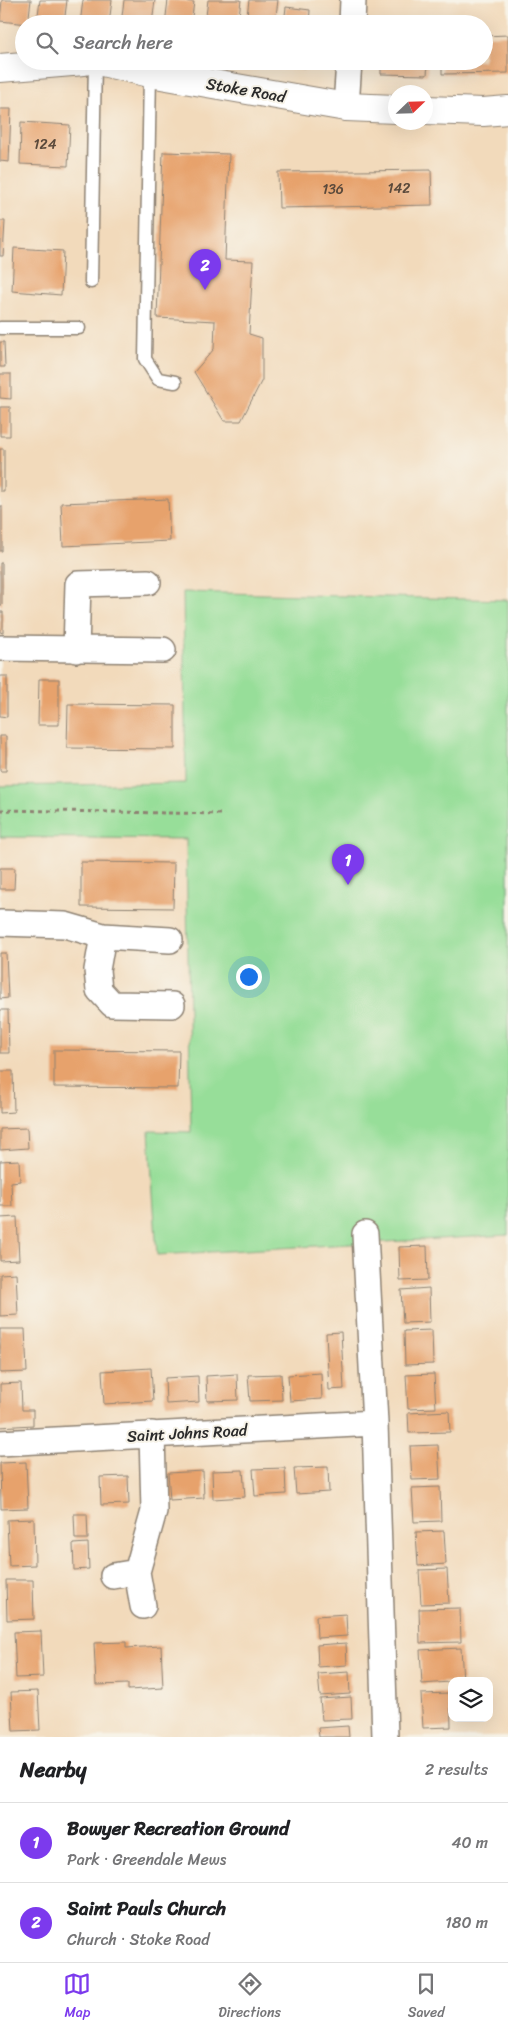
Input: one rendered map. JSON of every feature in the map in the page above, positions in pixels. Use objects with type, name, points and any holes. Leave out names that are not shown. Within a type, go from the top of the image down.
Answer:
[{"type":"main road","points":[[0,68],[15,67]]},
{"type":"main road","name":"Stoke Road","points":[[137,70],[346,107],[388,109]]},
{"type":"main road","points":[[433,110],[483,112],[508,110]]},
{"type":"street","points":[[352,15],[353,0]]},
{"type":"street","points":[[346,107],[348,70]]},
{"type":"street","points":[[76,650],[78,584],[148,582]]},
{"type":"street","points":[[0,648],[163,650]]},
{"type":"street","points":[[0,923],[65,925],[103,936],[170,940]]},
{"type":"street","points":[[103,936],[97,970],[99,990],[112,1004],[172,1005]]},
{"type":"street","points":[[364,1234],[375,1423],[385,1737]]},
{"type":"street","name":"Saint Johns Road","points":[[0,1443],[375,1423]]},
{"type":"street","points":[[143,1606],[125,1574],[154,1511],[152,1434]]},
{"type":"lane","points":[[91,282],[95,70]]},
{"type":"lane","points":[[150,73],[145,359],[158,379],[175,382]]},
{"type":"lane","points":[[0,328],[79,328]]},
{"type":"path","points":[[0,810],[224,814]]},
{"type":"green space","points":[[183,592],[508,600],[508,1235],[157,1255],[149,1131],[191,1132],[186,839],[0,837],[0,786],[186,783]]},
{"type":"building","points":[[2,0],[31,0],[29,15],[15,15],[15,23],[0,21]]},
{"type":"building","points":[[40,0],[67,0],[65,15],[38,15]]},
{"type":"building","points":[[83,0],[112,0],[110,15],[81,15]]},
{"type":"building","points":[[124,0],[155,0],[153,15],[122,15]]},
{"type":"building","points":[[168,0],[194,2],[192,15],[166,15]]},
{"type":"building","points":[[208,0],[241,0],[239,15],[206,15]]},
{"type":"building","points":[[249,0],[278,0],[276,15],[247,15]]},
{"type":"building","points":[[286,7],[310,10],[310,15],[285,15]]},
{"type":"building","points":[[508,35],[508,73],[442,74],[442,70],[493,70],[493,36]]},
{"type":"building","points":[[381,70],[427,70],[427,75],[381,74]]},
{"type":"building","points":[[0,109],[11,109],[9,162],[0,161]]},
{"type":"building","points":[[21,122],[70,125],[68,166],[20,164]]},
{"type":"building","points":[[163,152],[229,154],[225,260],[253,261],[249,334],[262,338],[262,380],[241,421],[224,421],[194,372],[214,349],[215,321],[157,318]]},
{"type":"building","points":[[431,170],[432,205],[279,208],[278,172]]},
{"type":"building","points":[[0,221],[5,221],[3,256],[0,256]]},
{"type":"building","points":[[14,248],[63,251],[61,295],[12,291]]},
{"type":"building","points":[[0,342],[4,342],[5,367],[0,367]]},
{"type":"building","points":[[0,374],[11,374],[11,399],[0,398]]},
{"type":"building","points":[[0,407],[10,407],[10,436],[0,436]]},
{"type":"building","points":[[0,449],[4,449],[4,491],[0,491]]},
{"type":"building","points":[[168,499],[170,541],[63,546],[61,503]]},
{"type":"building","points":[[0,506],[2,506],[2,551],[0,551]]},
{"type":"building","points":[[0,563],[2,563],[2,605],[0,605]]},
{"type":"building","points":[[0,612],[3,612],[3,633],[0,632]]},
{"type":"building","points":[[0,676],[7,676],[7,717],[0,716]]},
{"type":"building","points":[[39,679],[59,679],[59,725],[38,725]]},
{"type":"building","points":[[68,704],[175,705],[175,749],[67,748]]},
{"type":"building","points":[[0,736],[6,736],[6,771],[0,771]]},
{"type":"building","points":[[81,862],[174,863],[173,908],[81,907]]},
{"type":"building","points":[[0,868],[15,868],[14,889],[0,889]]},
{"type":"building","points":[[0,953],[6,953],[8,998],[0,999]]},
{"type":"building","points":[[0,1010],[8,1010],[9,1053],[0,1053]]},
{"type":"building","points":[[54,1050],[179,1051],[178,1088],[54,1087]]},
{"type":"building","points":[[0,1071],[13,1071],[14,1112],[0,1113]]},
{"type":"building","points":[[27,1128],[28,1148],[0,1150],[0,1129]]},
{"type":"building","points":[[19,1160],[20,1181],[11,1182],[12,1206],[0,1206],[0,1161]]},
{"type":"building","points":[[17,1217],[19,1260],[0,1261],[0,1218]]},
{"type":"building","points":[[427,1246],[428,1280],[400,1281],[399,1247]]},
{"type":"building","points":[[16,1273],[18,1315],[0,1316],[0,1274]]},
{"type":"building","points":[[429,1288],[430,1322],[403,1323],[401,1290]]},
{"type":"building","points":[[0,1329],[25,1329],[27,1372],[0,1373]]},
{"type":"building","points":[[432,1330],[433,1364],[405,1365],[404,1331]]},
{"type":"building","points":[[341,1332],[344,1389],[329,1390],[326,1333]]},
{"type":"building","points":[[151,1368],[153,1401],[104,1404],[102,1371]]},
{"type":"building","points":[[321,1373],[322,1399],[290,1401],[288,1375]]},
{"type":"building","points":[[237,1374],[238,1400],[207,1401],[206,1376]]},
{"type":"building","points":[[281,1374],[282,1400],[250,1401],[248,1375]]},
{"type":"building","points":[[434,1374],[436,1408],[408,1409],[406,1375]]},
{"type":"building","points":[[198,1376],[199,1402],[166,1404],[165,1378]]},
{"type":"building","points":[[21,1383],[22,1410],[33,1410],[33,1425],[0,1427],[0,1384]]},
{"type":"building","points":[[449,1411],[450,1432],[409,1433],[408,1413]]},
{"type":"building","points":[[438,1445],[440,1479],[412,1480],[410,1446]]},
{"type":"building","points":[[26,1462],[28,1508],[1,1509],[0,1463]]},
{"type":"building","points":[[328,1467],[329,1492],[296,1494],[294,1468]]},
{"type":"building","points":[[285,1468],[286,1494],[255,1496],[253,1469]]},
{"type":"building","points":[[243,1470],[245,1497],[213,1499],[212,1471]]},
{"type":"building","points":[[203,1471],[204,1498],[170,1500],[168,1473]]},
{"type":"building","points":[[128,1476],[129,1504],[101,1505],[100,1477]]},
{"type":"building","points":[[440,1487],[441,1521],[414,1522],[412,1488]]},
{"type":"building","points":[[74,1514],[87,1514],[88,1539],[75,1539]]},
{"type":"building","points":[[34,1519],[35,1565],[9,1566],[7,1520]]},
{"type":"building","points":[[444,1531],[446,1564],[418,1566],[416,1532]]},
{"type":"building","points":[[88,1543],[89,1569],[74,1570],[73,1544]]},
{"type":"building","points":[[447,1569],[449,1603],[421,1604],[419,1570]]},
{"type":"building","points":[[6,1580],[33,1580],[34,1619],[7,1620]]},
{"type":"building","points":[[460,1608],[461,1642],[420,1643],[419,1609]]},
{"type":"building","points":[[346,1614],[347,1636],[317,1638],[316,1616]]},
{"type":"building","points":[[41,1631],[43,1677],[16,1678],[14,1632]]},
{"type":"building","points":[[126,1642],[126,1648],[161,1646],[163,1688],[128,1690],[128,1684],[96,1685],[94,1643]]},
{"type":"building","points":[[346,1643],[347,1665],[318,1667],[317,1645]]},
{"type":"building","points":[[461,1648],[463,1677],[448,1677],[448,1682],[422,1684],[420,1650]]},
{"type":"building","points":[[349,1672],[350,1694],[320,1696],[318,1674]]},
{"type":"building","points":[[38,1691],[40,1730],[13,1731],[11,1692]]},
{"type":"building","points":[[448,1693],[448,1722],[451,1722],[451,1727],[423,1728],[421,1694]]},
{"type":"building","points":[[351,1697],[352,1719],[322,1720],[320,1699]]},
{"type":"building","points":[[348,1726],[349,1737],[319,1737],[318,1728]]},
{"type":"place","name":"Saint Pauls Church","points":[[205,290]]},
{"type":"place","name":"Bowyer Recreation Ground","points":[[348,885]]}]
